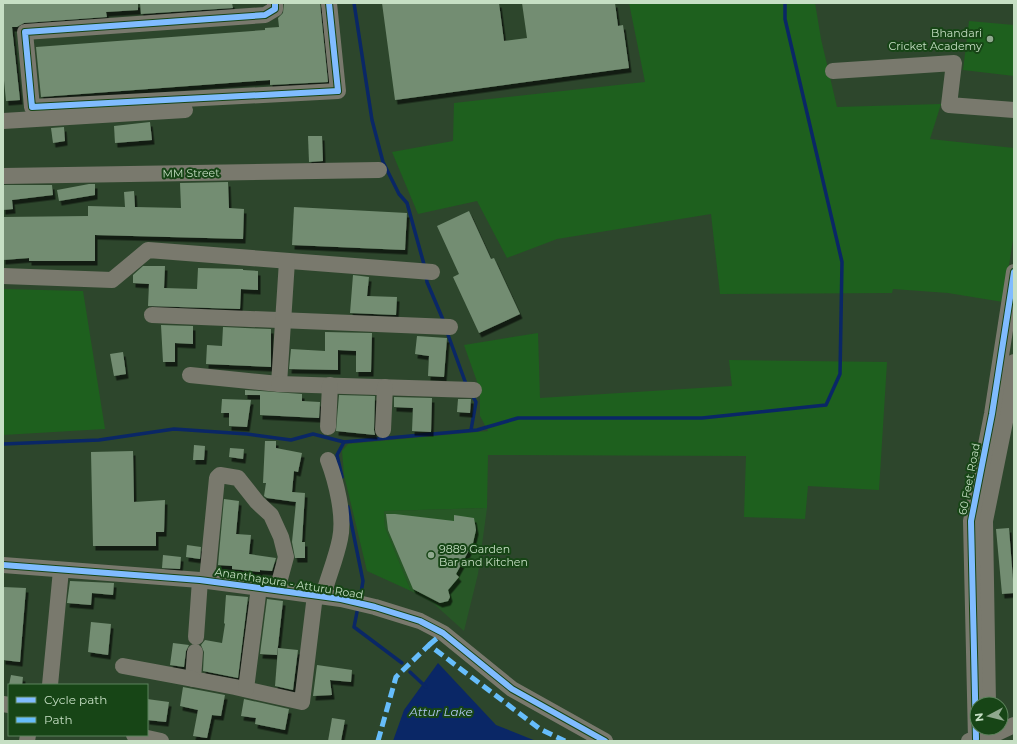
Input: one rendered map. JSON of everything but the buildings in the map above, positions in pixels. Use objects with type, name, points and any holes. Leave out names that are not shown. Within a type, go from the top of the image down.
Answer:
[{"type":"street","points":[[275,3],[275,10],[265,15],[25,32],[32,107],[338,91],[329,3]]},
{"type":"street","points":[[833,71],[954,63],[949,105],[1014,110]]},
{"type":"street","points":[[3,121],[324,102]]},
{"type":"street","name":"MM Street","points":[[3,176],[378,170]]},
{"type":"street","points":[[3,276],[112,280],[148,250],[432,272]]},
{"type":"street","points":[[278,384],[287,261]]},
{"type":"street","name":"60 Feet Road","points":[[991,696],[971,521],[992,414],[1014,272]]},
{"type":"street","points":[[152,315],[450,327]]},
{"type":"street","points":[[988,696],[984,521],[1006,417],[1014,362]]},
{"type":"street","points":[[190,375],[278,384],[474,390]]},
{"type":"street","points":[[328,427],[330,386]]},
{"type":"street","points":[[383,430],[385,387]]},
{"type":"street","points":[[123,666],[246,689],[302,702],[319,595],[341,538],[341,525],[334,476],[328,460]]},
{"type":"street","points":[[193,679],[195,645],[203,580],[217,478],[220,475],[238,478],[257,502],[271,515],[286,557],[277,590]]},
{"type":"street","name":"Ananthapura - Atturu Road","points":[[3,565],[203,580],[319,595],[375,607],[420,621],[444,633],[512,689],[605,741]]},
{"type":"street","points":[[50,684],[61,570]]},
{"type":"street","points":[[246,689],[259,587]]},
{"type":"street","points":[[138,736],[161,741]]},
{"type":"shaded area","points":[[629,3],[815,3],[821,39],[837,107],[941,104],[930,139],[1014,148],[1014,234],[1003,302],[948,293],[893,289],[892,293],[720,294],[711,214],[557,239],[507,258],[477,201],[418,214],[392,152],[453,141],[454,103],[645,82]]},
{"type":"shaded area","name":"Bhandari Cricket Academy","points":[[969,21],[1014,25],[1014,76],[963,70]]},
{"type":"shaded area","points":[[3,289],[83,291],[105,429],[3,435]]},
{"type":"shaded area","points":[[538,333],[540,398],[732,386],[729,360],[887,362],[879,490],[808,486],[805,519],[744,517],[746,456],[488,455],[487,508],[384,511],[385,527],[411,591],[367,571],[344,475],[342,451],[348,444],[488,431],[480,416],[480,390],[464,345]]},
{"type":"shaded area","points":[[487,508],[478,574],[464,631],[433,603],[411,591],[385,527],[384,511]]},
{"type":"water","name":"Attur Lake","points":[[438,663],[496,725],[536,741],[393,741],[404,710]]},
{"type":"waterway","points":[[354,3],[372,120],[383,162],[399,194],[407,203],[425,268]]},
{"type":"waterway","points":[[342,477],[337,455],[344,442],[477,430],[518,418],[702,418],[826,405],[840,374],[842,262],[785,19],[785,3]]},
{"type":"waterway","points":[[426,276],[427,282],[444,322]]},
{"type":"waterway","points":[[447,332],[466,384]]},
{"type":"waterway","points":[[471,430],[476,402],[472,395]]},
{"type":"waterway","points":[[3,444],[99,440],[174,429],[247,434],[291,440],[313,434],[344,442]]},
{"type":"waterway","points":[[348,507],[363,581],[360,599]]},
{"type":"waterway","points":[[358,607],[354,627],[402,663]]},
{"type":"waterway","points":[[410,672],[426,687]]},
{"type":"marked path","points":[[429,645],[443,633]]},
{"type":"marked path","points":[[378,741],[396,677],[429,645],[540,729],[565,741]]},
{"type":"cycle path","points":[[275,3],[275,9],[265,15],[25,32],[32,107],[338,91],[329,3]]},
{"type":"cycle path","points":[[976,739],[971,521],[992,414],[1014,272]]},
{"type":"cycle path","points":[[3,565],[200,580],[341,599],[375,607],[420,621],[443,633],[512,689],[605,741]]},
{"type":"place","name":"Bhandari Cricket Academy","points":[[990,39]]},
{"type":"place","name":"9889 Garden Bar and Kitchen","points":[[431,555]]}]
